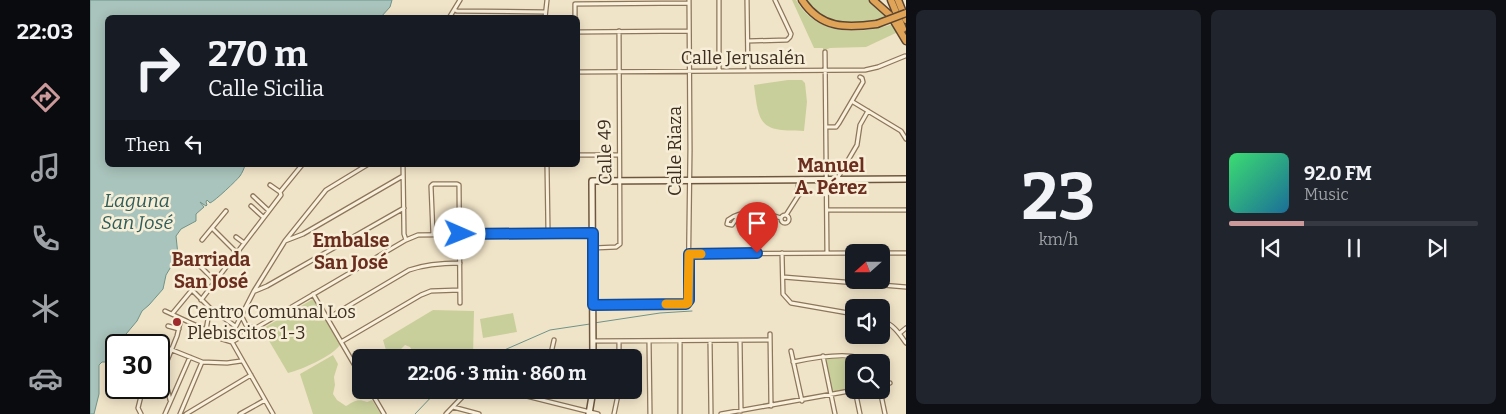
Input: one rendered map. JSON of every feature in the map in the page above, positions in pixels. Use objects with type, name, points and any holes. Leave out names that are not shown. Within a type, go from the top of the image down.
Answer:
[{"type":"highway","points":[[802,0],[811,12],[838,26],[878,24],[906,13]]},
{"type":"highway","points":[[873,0],[891,16],[906,41]]},
{"type":"highway","points":[[891,0],[906,36]]},
{"type":"highway","points":[[898,0],[906,20]]},
{"type":"street","points":[[452,15],[460,0]]},
{"type":"street","points":[[455,10],[545,12],[547,0]]},
{"type":"street","points":[[719,0],[720,72]]},
{"type":"street","points":[[747,0],[748,71]]},
{"type":"street","points":[[748,41],[787,40],[790,37],[791,34],[775,0]]},
{"type":"street","points":[[575,15],[575,4],[689,2]]},
{"type":"street","name":"Calle Riaza","points":[[593,305],[688,303],[689,2]]},
{"type":"street","points":[[580,32],[689,31]]},
{"type":"street","name":"Calle 49","points":[[593,248],[616,247],[620,244],[619,32]]},
{"type":"street","points":[[825,52],[827,253]]},
{"type":"street","name":"Calle Jerusalén","points":[[580,72],[865,70],[905,56]]},
{"type":"street","points":[[827,128],[836,127],[853,102],[863,82],[860,77]]},
{"type":"street","points":[[853,102],[901,131],[906,139]]},
{"type":"street","points":[[837,179],[856,145],[859,130],[868,111]]},
{"type":"street","points":[[580,155],[619,155]]},
{"type":"street","points":[[202,300],[281,195],[280,192],[300,167]]},
{"type":"street","points":[[273,414],[232,342],[232,334],[254,291],[285,241],[326,190],[364,167]]},
{"type":"street","points":[[403,167],[404,234],[406,240]]},
{"type":"street","points":[[547,234],[548,167]]},
{"type":"street","points":[[285,241],[303,234],[403,176]]},
{"type":"street","points":[[594,349],[593,233],[590,180],[799,181],[906,179]]},
{"type":"street","points":[[781,218],[786,215],[799,195],[799,181]]},
{"type":"street","points":[[432,234],[431,186],[433,184],[459,185],[460,303]]},
{"type":"street","points":[[270,185],[280,192]]},
{"type":"street","points":[[253,196],[268,210]]},
{"type":"street","points":[[251,206],[263,218]]},
{"type":"street","points":[[254,291],[267,286],[404,208]]},
{"type":"street","points":[[202,240],[226,210]]},
{"type":"street","points":[[826,210],[906,210]]},
{"type":"street","points":[[739,215],[756,212],[768,214],[781,218],[782,222],[787,223],[789,219],[786,215]]},
{"type":"street","points":[[212,228],[237,252]]},
{"type":"street","points":[[166,310],[222,339],[232,342],[406,240],[418,235],[593,233]]},
{"type":"street","points":[[236,237],[244,242]]},
{"type":"street","points":[[782,253],[783,294],[791,303],[845,312]]},
{"type":"street","points":[[689,254],[845,253]]},
{"type":"street","points":[[890,253],[906,253]]},
{"type":"street","points":[[328,318],[410,270],[436,263],[460,263]]},
{"type":"street","points":[[200,266],[215,281]]},
{"type":"street","points":[[783,277],[906,287]]},
{"type":"street","points":[[188,285],[191,291],[210,308],[235,326]]},
{"type":"street","points":[[342,342],[421,295],[431,291],[460,290]]},
{"type":"street","points":[[172,314],[191,291]]},
{"type":"street","points":[[313,294],[352,360]]},
{"type":"street","points":[[206,330],[210,308]]},
{"type":"street","points":[[241,315],[246,325],[255,328]]},
{"type":"street","points":[[170,355],[181,319]]},
{"type":"street","points":[[890,325],[900,333],[906,343]]},
{"type":"street","points":[[168,326],[179,329]]},
{"type":"street","points":[[900,333],[906,328]]},
{"type":"street","points":[[770,334],[771,406]]},
{"type":"street","points":[[552,349],[554,340]]},
{"type":"street","points":[[594,341],[770,340]]},
{"type":"street","points":[[619,341],[619,349]]},
{"type":"street","points":[[649,341],[650,414]]},
{"type":"street","points":[[680,341],[680,414]]},
{"type":"street","points":[[710,341],[710,414]]},
{"type":"street","points":[[740,341],[741,411]]},
{"type":"street","points":[[172,350],[202,362],[227,363],[242,360]]},
{"type":"street","points":[[791,351],[802,401]]},
{"type":"street","points":[[793,362],[823,356],[845,357]]},
{"type":"street","points":[[823,356],[835,414]]},
{"type":"street","points":[[164,414],[190,357]]},
{"type":"street","points":[[180,414],[202,362]]},
{"type":"street","points":[[186,414],[251,375]]},
{"type":"street","points":[[721,414],[845,392]]},
{"type":"street","points":[[141,399],[138,408],[141,414]]},
{"type":"street","points":[[375,399],[384,414]]},
{"type":"street","points":[[446,414],[461,399]]},
{"type":"street","points":[[536,399],[598,414]]},
{"type":"street","points":[[589,413],[591,399]]},
{"type":"street","points":[[614,414],[617,399]]},
{"type":"street","points":[[857,399],[860,414]]},
{"type":"street","points":[[882,399],[885,414]]},
{"type":"street","points":[[240,414],[264,400]]},
{"type":"street","points":[[184,405],[190,412]]},
{"type":"street","points":[[453,407],[479,414]]},
{"type":"green space","points":[[792,0],[796,0],[805,12],[815,20],[839,30],[866,30],[893,24],[898,32],[866,47],[830,48],[823,51],[823,48],[814,48]]},
{"type":"green space","points":[[804,0],[869,0],[888,16],[871,21],[853,23],[834,22],[818,15]]},
{"type":"green space","points":[[802,80],[805,83],[807,102],[804,131],[771,128],[765,124],[758,110],[754,85]]},
{"type":"green space","points":[[313,299],[340,345],[324,358],[309,366],[288,373],[262,329]]},
{"type":"green space","points":[[433,310],[474,311],[473,349],[411,349],[405,345],[401,349],[386,349],[383,340]]},
{"type":"green space","points":[[513,313],[517,332],[483,338],[480,319]]},
{"type":"green space","points":[[333,355],[338,364],[334,377],[333,394],[337,400],[346,406],[356,401],[367,402],[372,400],[381,414],[313,414],[300,374]]},
{"type":"green space","points":[[827,358],[845,359],[845,390],[832,392],[825,360]]},
{"type":"water","name":"Laguna San José","points":[[90,0],[392,0],[390,7],[383,15],[105,15],[105,167],[244,167],[240,176],[231,186],[210,203],[207,200],[206,206],[200,202],[204,207],[196,214],[196,221],[181,229],[176,236],[178,255],[166,275],[163,289],[142,311],[137,321],[126,334],[105,334],[105,362],[99,365],[99,394],[94,414],[90,414]]},
{"type":"waterway","points":[[594,323],[660,313],[692,311]]},
{"type":"waterway","points":[[507,349],[550,330],[590,324]]},
{"type":"waterway","points":[[415,414],[429,399]]},
{"type":"slow traffic","points":[[666,304],[688,303],[689,254],[701,254]]},
{"type":"place","name":"Centro Comunal Los Plebiscitos 1-3","points":[[177,322]]},
{"type":"district","name":"Manuel A. Pérez","points":[[831,176]]},
{"type":"district","name":"Embalse San José","points":[[351,251]]},
{"type":"district","name":"Barriada San José","points":[[211,270]]},
{"type":"route","points":[[460,234],[593,233],[593,305],[686,304],[689,300],[689,254],[757,253]]}]
